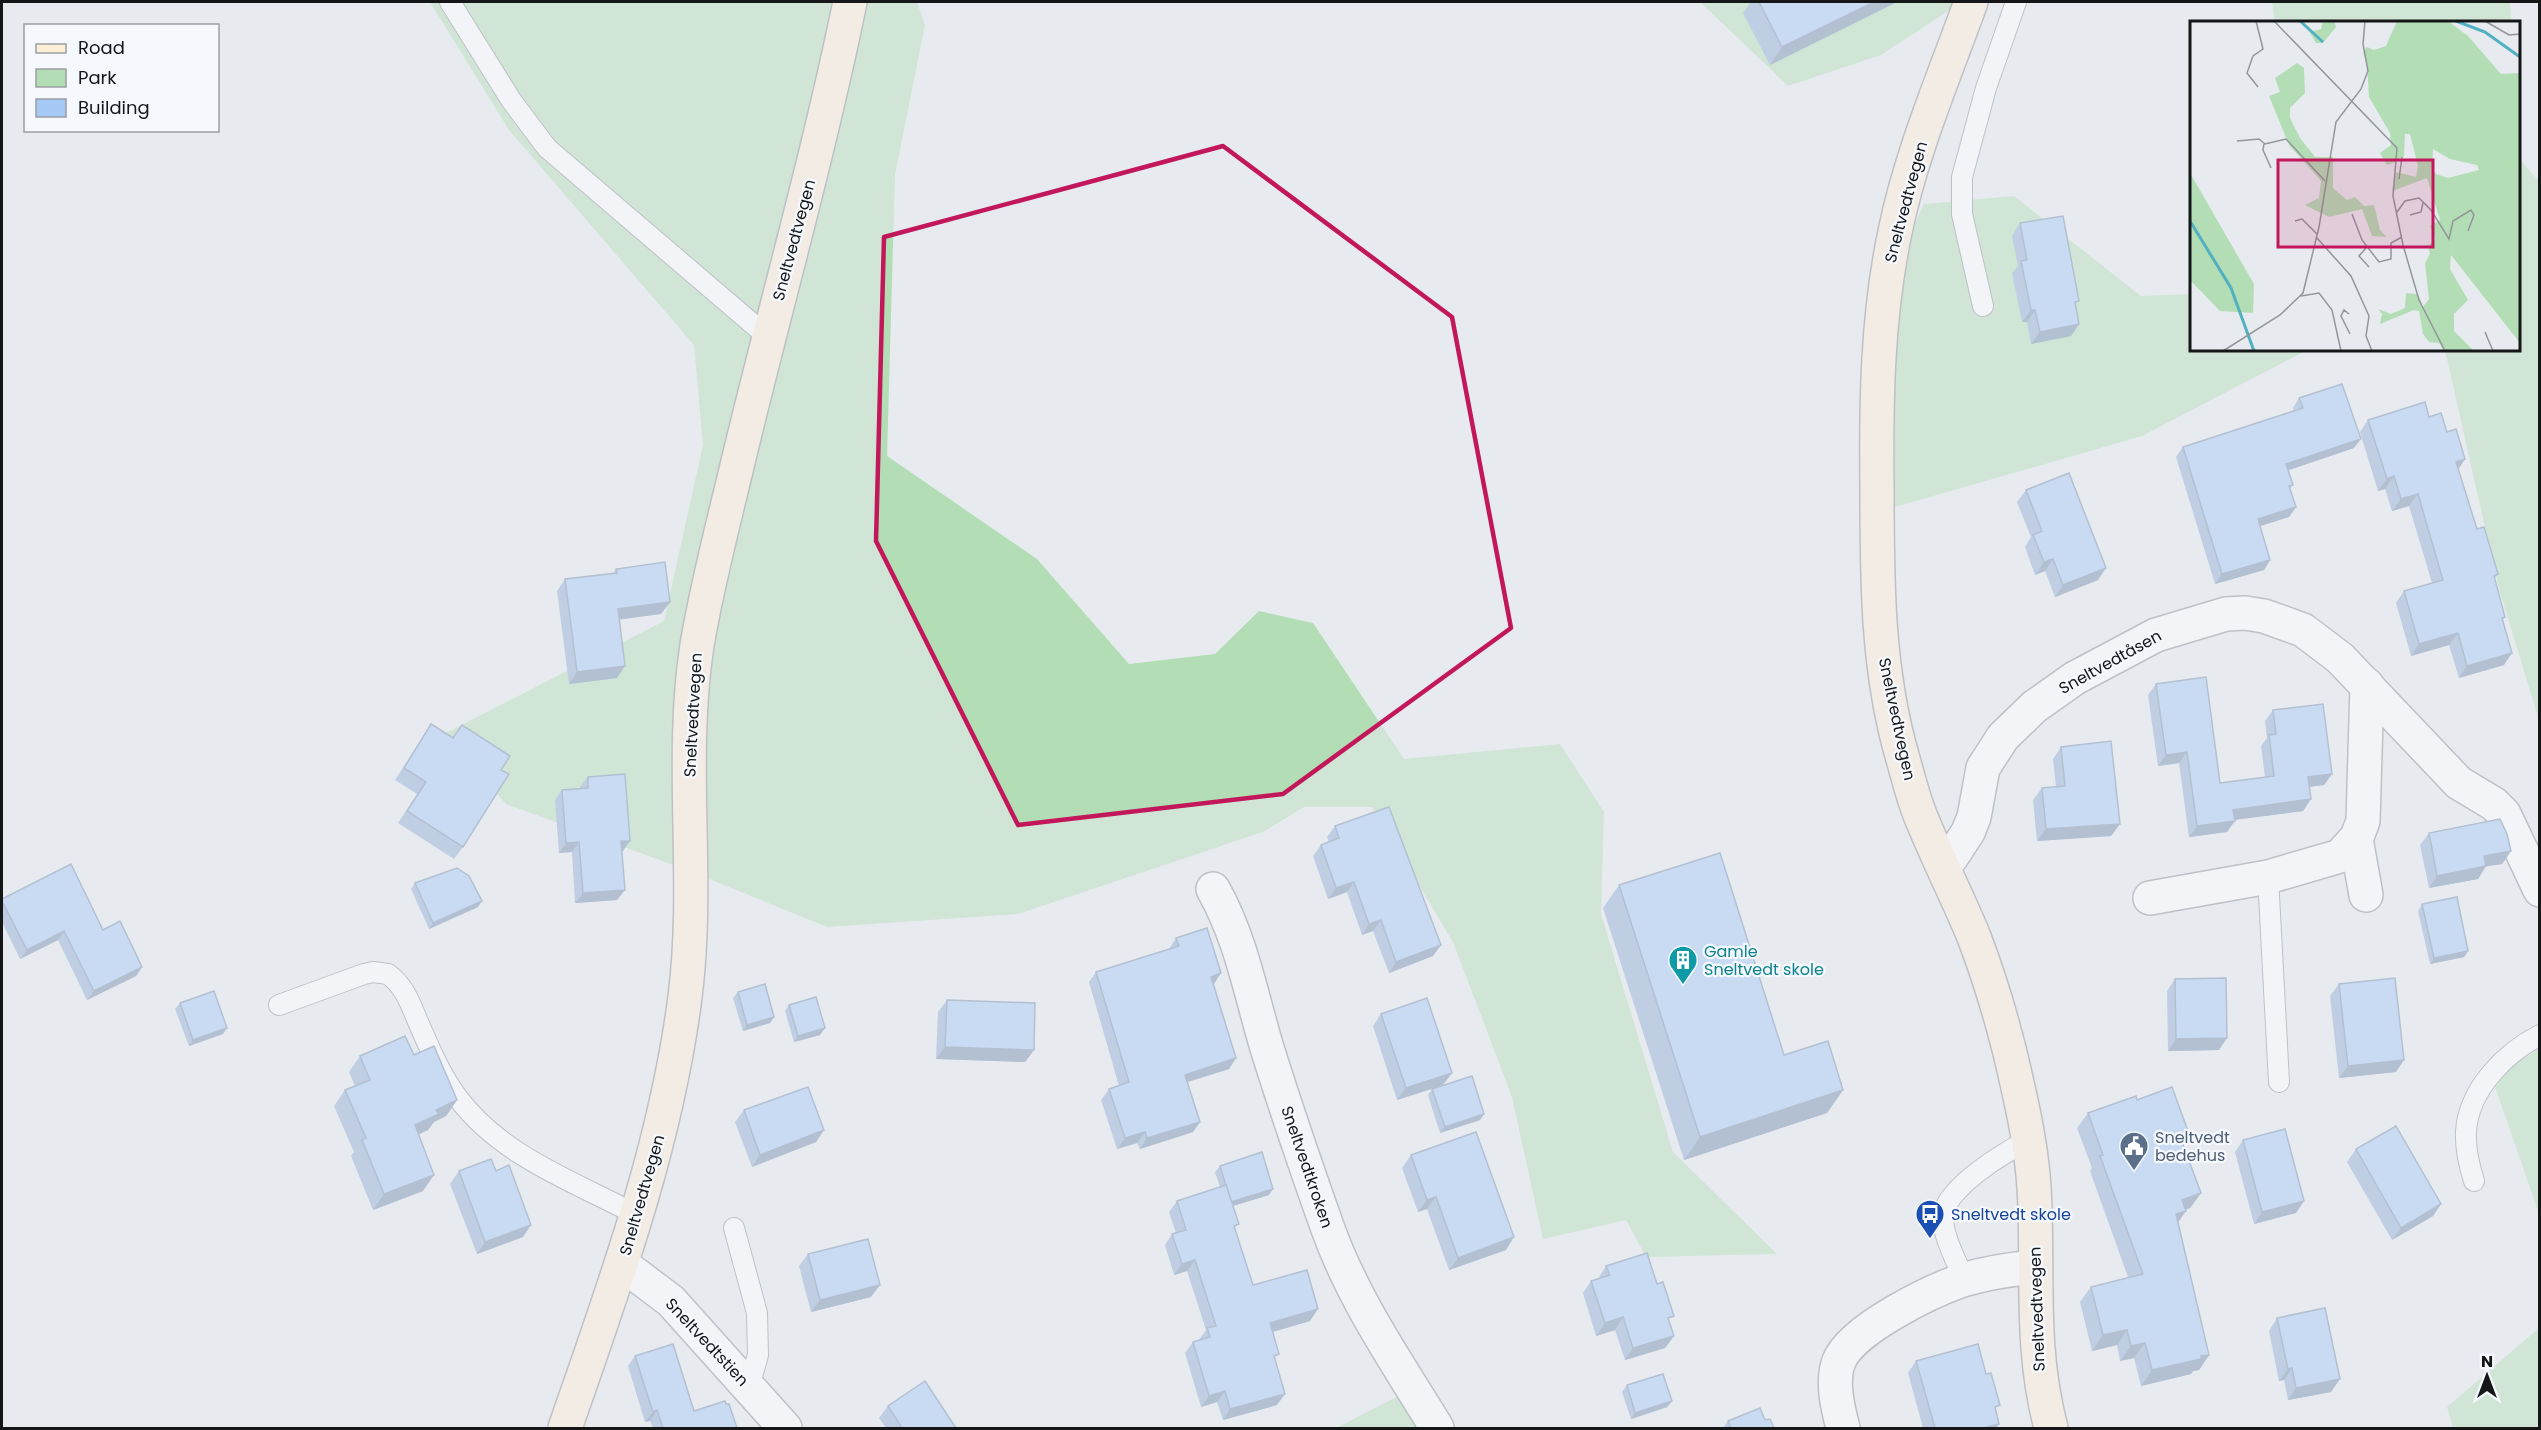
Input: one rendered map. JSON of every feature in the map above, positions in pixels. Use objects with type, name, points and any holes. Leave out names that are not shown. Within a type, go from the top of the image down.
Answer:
[{"type":"main road","name":"Sneltvedtvegen","points":[[566,1428],[622,1264],[667,1104],[686,995],[691,907],[689,751],[697,644],[707,591],[768,337],[828,108],[850,2]]},
{"type":"main road","name":"Sneltvedtvegen","points":[[1971,2],[1917,154],[1895,230],[1884,293],[1876,403],[1877,597],[1885,675],[1901,754],[1921,818],[1974,937],[2001,1015],[2019,1092],[2034,1185],[2037,1364],[2042,1396],[2051,1428]]},
{"type":"street","name":"Sneltvedtåsen","points":[[1942,864],[1951,858],[1968,832],[1974,817],[1983,768],[2003,736],[2034,707],[2075,678],[2156,635],[2226,614],[2245,613],[2264,616],[2303,630],[2340,658],[2458,783],[2494,804],[2505,814],[2540,890]]},
{"type":"street","points":[[2150,898],[2268,877],[2340,856],[2356,839],[2362,821],[2367,685]]},
{"type":"street","points":[[2356,839],[2366,895]]},
{"type":"street","name":"Sneltvedtkroken","points":[[1213,890],[1225,911],[1234,936],[1267,1048],[1341,1262],[1370,1319],[1437,1428]]},
{"type":"street","name":"Sneltvedtstien","points":[[622,1264],[671,1301],[785,1428]]},
{"type":"street","points":[[1843,1428],[1838,1410],[1835,1374],[1839,1359],[1860,1336],[1878,1322],[1929,1294],[1964,1280],[2035,1267]]},
{"type":"lane","points":[[450,2],[512,100],[547,148],[768,337]]},
{"type":"lane","points":[[1983,306],[1962,214],[1962,177],[1986,88],[2016,2]]},
{"type":"lane","points":[[2268,877],[2279,1082]]},
{"type":"lane","points":[[279,1005],[307,997],[364,974],[373,972],[388,974],[404,991],[434,1058],[457,1097],[487,1130],[525,1157],[637,1215]]},
{"type":"lane","points":[[2474,1181],[2468,1161],[2466,1130],[2471,1109],[2483,1085],[2498,1066],[2514,1051],[2540,1035]]},
{"type":"lane","points":[[1964,1280],[1944,1227],[1942,1214],[1958,1189],[1976,1172],[2011,1148],[2028,1141]]},
{"type":"lane","points":[[734,1228],[757,1313],[758,1356],[749,1387]]},
{"type":"highlighted area","points":[[1223,146],[1452,317],[1511,628],[1283,794],[1018,825],[876,541],[884,237]]},
{"type":"green space","points":[[430,2],[917,2],[925,25],[895,175],[887,456],[1037,559],[1129,664],[1215,654],[1259,611],[1313,623],[1404,759],[1560,744],[1604,812],[1601,914],[1673,1152],[1777,1254],[1646,1257],[1626,1220],[1543,1239],[1512,1097],[1453,942],[1372,807],[1304,807],[1263,832],[1018,914],[827,927],[687,870],[506,804],[444,734],[664,621],[703,445],[694,345],[509,130]]},
{"type":"green space","points":[[1700,2],[1962,2],[1881,55],[1788,86]]},
{"type":"green space","points":[[2272,2],[2510,2],[2511,21],[2275,21]]},
{"type":"green space","points":[[2520,160],[2540,182],[2539,720],[2499,589],[2445,351],[2520,351]]},
{"type":"green space","points":[[2014,196],[2141,296],[2190,294],[2190,351],[2305,351],[2142,436],[1871,514],[1894,270],[1924,204]]},
{"type":"green space","points":[[2539,1049],[2539,1214],[2492,1078]]},
{"type":"green space","points":[[2539,1328],[2539,1428],[2453,1428],[2447,1407]]},
{"type":"green space","points":[[1416,1387],[1444,1428],[1336,1428]]},
{"type":"building","points":[[1759,2],[1874,2],[1782,47]]},
{"type":"building","points":[[2063,216],[2079,301],[2075,302],[2079,324],[2040,332],[2035,310],[2031,310],[2021,261],[2027,260],[2020,223]]},
{"type":"building","points":[[2342,384],[2361,439],[2286,464],[2293,485],[2289,486],[2296,507],[2258,519],[2270,560],[2222,574],[2183,447],[2303,408],[2299,398]]},
{"type":"building","points":[[2425,402],[2429,417],[2441,413],[2447,432],[2456,429],[2465,459],[2456,462],[2477,529],[2484,527],[2498,574],[2494,576],[2512,653],[2467,666],[2458,633],[2419,644],[2404,591],[2443,580],[2418,494],[2401,499],[2394,476],[2387,479],[2368,420]]},
{"type":"building","points":[[2069,473],[2106,568],[2063,585],[2053,559],[2044,562],[2033,535],[2042,531],[2026,490]]},
{"type":"building","points":[[665,562],[670,602],[618,609],[625,666],[577,672],[565,579],[617,573],[616,569]]},
{"type":"building","points":[[2206,677],[2220,783],[2274,776],[2269,735],[2276,734],[2273,710],[2323,704],[2332,774],[2308,777],[2311,799],[2233,810],[2235,821],[2197,826],[2187,752],[2166,755],[2156,684]]},
{"type":"building","points":[[431,724],[453,738],[462,725],[510,756],[501,770],[509,774],[463,847],[407,811],[426,782],[404,768]]},
{"type":"building","points":[[2111,741],[2120,824],[2046,829],[2042,788],[2065,786],[2061,747]]},
{"type":"building","points":[[625,774],[630,841],[621,841],[625,890],[583,893],[579,842],[566,843],[562,790],[588,788],[588,777]]},
{"type":"building","points":[[1389,807],[1441,945],[1396,962],[1381,920],[1369,924],[1354,882],[1336,888],[1321,845],[1339,838],[1335,826]]},
{"type":"building","points":[[2500,819],[2511,851],[2484,856],[2486,866],[2437,876],[2429,833]]},
{"type":"building","name":"Gamle Sneltvedt skole","points":[[1720,853],[1784,1055],[1828,1041],[1843,1090],[1700,1137],[1619,885]]},
{"type":"building","points":[[71,864],[103,930],[120,921],[142,967],[94,991],[64,931],[27,950],[2,901]]},
{"type":"building","points":[[457,868],[469,876],[482,901],[433,923],[415,883]]},
{"type":"building","points":[[2457,897],[2468,951],[2434,958],[2422,904]]},
{"type":"building","points":[[1207,928],[1221,973],[1211,977],[1236,1058],[1185,1075],[1200,1122],[1147,1138],[1145,1132],[1125,1138],[1109,1089],[1129,1082],[1096,972],[1179,946],[1176,938]]},
{"type":"building","points":[[2226,978],[2227,1038],[2176,1039],[2175,979]]},
{"type":"building","points":[[2395,978],[2404,1060],[2348,1066],[2339,984]]},
{"type":"building","points":[[765,984],[774,1017],[747,1025],[738,992]]},
{"type":"building","points":[[214,991],[227,1028],[193,1040],[180,1003]]},
{"type":"building","points":[[816,997],[825,1028],[798,1036],[789,1005]]},
{"type":"building","points":[[1427,998],[1452,1073],[1406,1088],[1381,1014]]},
{"type":"building","points":[[947,1000],[1035,1003],[1034,1050],[945,1047]]},
{"type":"building","points":[[405,1036],[414,1055],[434,1046],[457,1100],[436,1110],[439,1114],[415,1125],[434,1175],[384,1194],[362,1140],[366,1138],[345,1090],[370,1080],[360,1056]]},
{"type":"building","points":[[1472,1076],[1484,1114],[1445,1127],[1432,1089]]},
{"type":"building","points":[[808,1087],[824,1130],[760,1155],[744,1110]]},
{"type":"building","points":[[2172,1087],[2188,1131],[2179,1134],[2201,1193],[2182,1200],[2186,1211],[2176,1214],[2209,1355],[2201,1356],[2201,1359],[2152,1370],[2145,1343],[2131,1346],[2127,1330],[2103,1335],[2091,1287],[2143,1274],[2100,1156],[2103,1155],[2088,1113],[2136,1096],[2137,1100]]},
{"type":"building","points":[[2396,1126],[2441,1204],[2401,1228],[2356,1149]]},
{"type":"building","points":[[2285,1129],[2304,1201],[2262,1212],[2243,1140]]},
{"type":"building","points":[[1476,1132],[1514,1237],[1458,1258],[1436,1197],[1427,1200],[1411,1155]]},
{"type":"building","points":[[1262,1152],[1273,1189],[1231,1202],[1220,1166]]},
{"type":"building","points":[[491,1159],[496,1171],[509,1165],[531,1225],[485,1242],[459,1171]]},
{"type":"building","points":[[1226,1185],[1239,1224],[1234,1226],[1253,1285],[1307,1270],[1318,1309],[1270,1323],[1279,1354],[1274,1356],[1285,1394],[1230,1409],[1225,1391],[1209,1396],[1193,1342],[1210,1337],[1207,1328],[1216,1326],[1195,1260],[1182,1264],[1172,1234],[1186,1230],[1177,1201]]},
{"type":"building","points":[[868,1239],[880,1285],[820,1300],[808,1254]]},
{"type":"building","points":[[1647,1253],[1657,1284],[1663,1282],[1674,1316],[1668,1318],[1674,1336],[1633,1348],[1623,1317],[1605,1323],[1591,1281],[1610,1275],[1606,1266]]},
{"type":"building","points":[[2325,1308],[2340,1379],[2296,1388],[2292,1368],[2288,1369],[2277,1318]]},
{"type":"building","points":[[673,1344],[694,1411],[725,1401],[729,1404],[737,1428],[663,1428],[657,1410],[653,1412],[635,1356]]},
{"type":"building","points":[[1978,1344],[1986,1374],[1991,1373],[2000,1405],[1995,1407],[1999,1424],[1983,1428],[1935,1428],[1916,1361]]},
{"type":"building","points":[[1663,1374],[1672,1401],[1635,1413],[1627,1385]]},
{"type":"building","points":[[925,1381],[956,1428],[902,1428],[888,1406]]},
{"type":"building","points":[[1760,1408],[1765,1420],[1770,1419],[1774,1428],[1731,1428],[1728,1421]]},
{"type":"place","name":"Gamle Sneltvedt skole","points":[[1683,986]]},
{"type":"place","name":"Sneltvedt bedehus","points":[[2134,1172]]},
{"type":"place","name":"Sneltvedt skole","points":[[1930,1240]]}]
